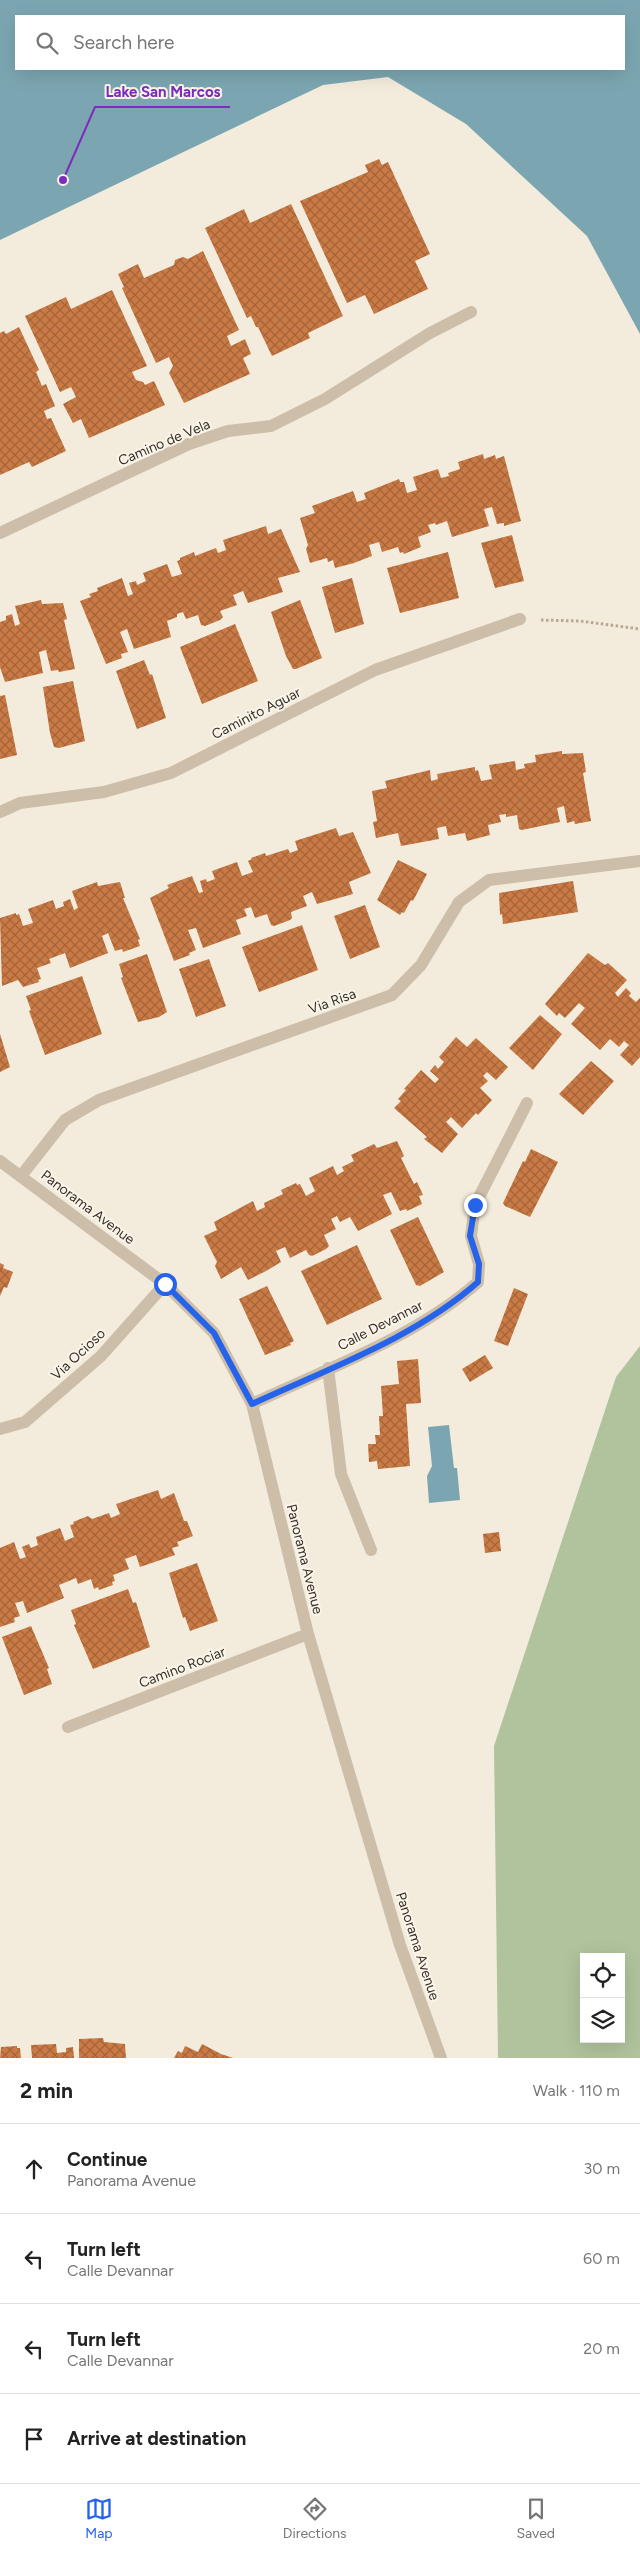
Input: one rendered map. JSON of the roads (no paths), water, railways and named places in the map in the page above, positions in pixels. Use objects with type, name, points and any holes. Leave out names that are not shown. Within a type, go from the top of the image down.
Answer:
[{"type":"street","name":"Camino de Vela","points":[[0,533],[189,444],[228,431],[271,426],[325,399],[430,333],[471,312]]},
{"type":"street","name":"Caminito Aguar","points":[[0,812],[20,803],[104,792],[171,773],[375,670],[520,619]]},
{"type":"street","name":"Via Risa","points":[[20,1176],[65,1120],[99,1100],[392,995],[421,966],[459,902],[489,880],[640,861]]},
{"type":"street","name":"Calle Devannar","points":[[252,1404],[413,1329],[462,1297],[478,1282],[479,1264],[470,1236],[475,1205],[527,1103]]},
{"type":"street","name":"Panorama Avenue","points":[[0,1161],[165,1284],[214,1333],[252,1404],[308,1634],[400,1945],[441,2058]]},
{"type":"street","name":"Via Ocioso","points":[[0,1429],[25,1422],[94,1362],[165,1284]]},
{"type":"street","points":[[328,1368],[341,1474],[371,1550]]},
{"type":"street","name":"Camino Rociar","points":[[68,1727],[308,1634]]},
{"type":"water","points":[[0,0],[640,0],[640,334],[587,236],[466,124],[388,77],[323,85],[0,240]]},
{"type":"water","points":[[449,1425],[454,1468],[457,1468],[460,1500],[429,1503],[427,1476],[432,1466],[428,1427]]},
{"type":"place","name":"Lake San Marcos","points":[[63,180]]}]
